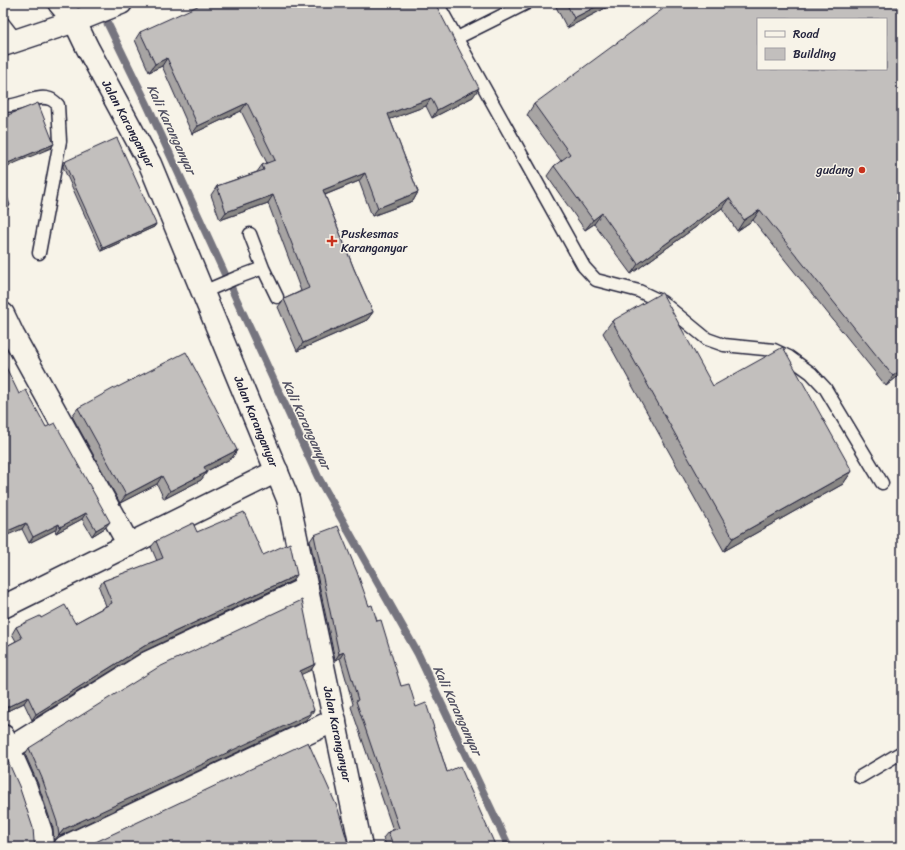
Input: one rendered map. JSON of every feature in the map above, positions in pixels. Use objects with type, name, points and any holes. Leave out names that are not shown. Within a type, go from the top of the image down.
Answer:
[{"type":"street","name":"Jalan Karanganyar","points":[[58,3],[78,20],[87,47],[150,164],[209,289],[288,499],[361,847]]},
{"type":"street","points":[[10,43],[78,20],[121,3]]},
{"type":"street","points":[[3,314],[129,545]]},
{"type":"street","points":[[3,607],[277,472]]},
{"type":"street","points":[[42,847],[41,832],[26,788],[6,742],[147,663],[307,588]]},
{"type":"street","points":[[65,847],[335,720]]},
{"type":"lane","points":[[437,3],[584,267],[596,280],[639,291],[662,302],[707,339],[724,345],[774,350],[795,361],[811,373],[825,388],[882,483]]},
{"type":"lane","points":[[457,38],[528,3]]},
{"type":"lane","points":[[3,23],[10,43]]},
{"type":"lane","points":[[3,106],[9,106],[39,98],[51,99],[58,105],[60,141],[39,253]]},
{"type":"lane","points":[[250,234],[263,268],[277,297]]},
{"type":"lane","points":[[209,289],[263,268]]},
{"type":"lane","points":[[860,778],[902,752]]},
{"type":"building","points":[[204,3],[381,3],[382,6],[389,3],[435,3],[479,88],[437,110],[431,98],[388,114],[418,192],[378,208],[365,173],[323,190],[354,269],[373,312],[303,343],[284,299],[309,288],[273,195],[226,212],[217,186],[264,170],[262,165],[275,160],[247,103],[198,126],[167,58],[155,64],[140,32]]},
{"type":"building","points":[[566,3],[603,3],[574,18]]},
{"type":"building","points":[[671,3],[902,3],[902,369],[893,376],[760,210],[744,220],[729,198],[638,264],[602,213],[593,220],[554,166],[570,154],[534,104]]},
{"type":"building","points":[[38,103],[54,144],[3,165],[3,117]]},
{"type":"building","points":[[117,138],[156,224],[103,248],[65,164],[66,161]]},
{"type":"building","points":[[3,185],[10,205],[3,208]]},
{"type":"building","points":[[661,293],[713,386],[783,347],[852,471],[733,538],[612,321]]},
{"type":"building","points":[[186,352],[237,450],[204,467],[207,472],[170,491],[162,476],[126,495],[78,408]]},
{"type":"building","points":[[3,361],[19,394],[26,390],[46,427],[55,423],[110,522],[96,530],[86,513],[60,527],[59,524],[33,537],[26,523],[3,533]]},
{"type":"building","points":[[244,512],[263,555],[290,543],[297,575],[146,645],[36,714],[28,697],[3,709],[3,648],[22,638],[16,627],[40,616],[41,618],[65,605],[75,623],[112,603],[103,581],[163,558],[156,541],[193,523],[197,532]]},
{"type":"building","points":[[338,526],[369,606],[372,605],[377,621],[381,620],[401,686],[409,684],[416,707],[426,703],[447,772],[460,766],[496,847],[394,847],[388,832],[399,828],[356,701],[358,700],[344,652],[339,654],[314,535]]},
{"type":"building","points":[[302,600],[315,664],[300,671],[314,710],[310,711],[310,714],[64,829],[59,835],[57,822],[42,778],[29,748],[157,668]]},
{"type":"building","points":[[308,742],[338,809],[349,847],[85,847]]},
{"type":"building","points":[[3,750],[19,786],[33,828],[36,847],[3,847]]},
{"type":"waterway","name":"Kali Karanganyar","points":[[102,12],[146,102],[318,477],[418,654],[509,847]]},
{"type":"place","name":"gudang","points":[[862,170]]},
{"type":"place","name":"Puskesmas Karanganyar","points":[[332,241]]}]
